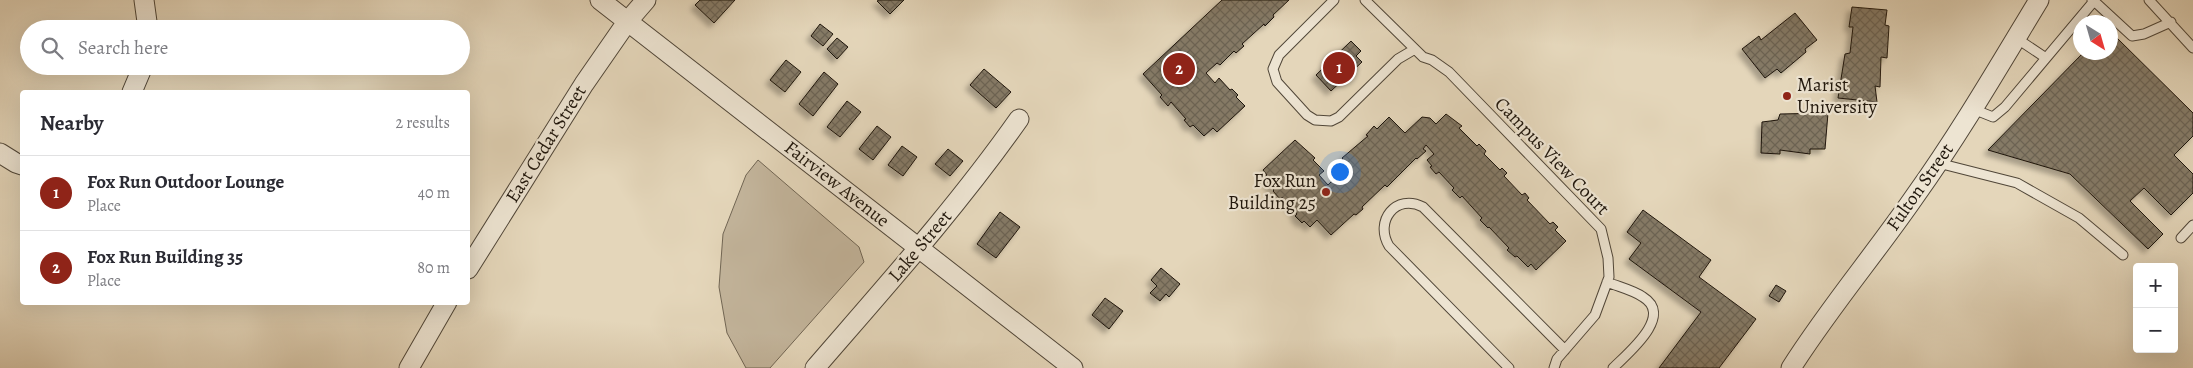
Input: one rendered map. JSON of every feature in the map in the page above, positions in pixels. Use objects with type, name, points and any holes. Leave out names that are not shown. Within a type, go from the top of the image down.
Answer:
[{"type":"street","points":[[144,0],[147,20]]},
{"type":"street","name":"Fairview Avenue","points":[[600,0],[1074,368]]},
{"type":"street","name":"East Cedar Street","points":[[470,266],[584,84],[646,0]]},
{"type":"street","name":"Fulton Street","points":[[1791,368],[1830,311],[1938,163],[2039,0]]},
{"type":"street","points":[[133,90],[139,75]]},
{"type":"street","name":"Lake Street","points":[[815,368],[919,247],[983,168],[1018,119]]},
{"type":"street","points":[[0,153],[20,164]]},
{"type":"street","points":[[409,368],[445,305]]},
{"type":"lane","points":[[1334,0],[1279,55],[1273,69],[1277,82],[1307,115],[1315,120],[1324,122],[1339,117],[1398,60],[1415,49]]},
{"type":"lane","name":"Campus View Court","points":[[1365,0],[1423,57],[1432,60],[1449,72],[1601,230],[1608,258],[1609,277],[1595,314],[1557,359],[1554,368]]},
{"type":"lane","points":[[1374,7],[1381,0]]},
{"type":"lane","points":[[2149,0],[2193,48]]},
{"type":"lane","points":[[1973,109],[1992,118],[2005,107],[2093,1],[2132,36],[2144,34],[2170,22]]},
{"type":"lane","points":[[2016,38],[2046,58]]},
{"type":"lane","points":[[1938,163],[2017,183],[2079,218],[2124,255]]},
{"type":"lane","points":[[1509,368],[1389,246],[1384,238],[1383,228],[1386,217],[1395,208],[1404,202],[1415,202],[1423,207],[1565,350]]},
{"type":"lane","points":[[2181,238],[2193,225]]},
{"type":"lane","points":[[1607,282],[1643,297],[1652,304],[1655,313],[1653,322],[1640,341],[1613,368]]},
{"type":"shaded area","points":[[758,160],[859,247],[864,262],[770,368],[746,368],[727,333],[719,287],[723,234],[746,175]]},
{"type":"building","points":[[700,0],[735,0],[714,23],[695,5]]},
{"type":"building","points":[[904,0],[890,14],[877,1]]},
{"type":"building","points":[[1222,0],[1289,0],[1273,15],[1274,17],[1265,26],[1264,24],[1242,44],[1244,46],[1236,53],[1234,51],[1220,65],[1217,63],[1206,73],[1215,83],[1219,78],[1230,90],[1232,89],[1238,95],[1236,97],[1245,106],[1217,132],[1213,128],[1204,136],[1193,125],[1190,127],[1184,120],[1186,119],[1171,102],[1168,106],[1160,97],[1162,95],[1143,74]]},
{"type":"building","points":[[1852,7],[1887,10],[1885,25],[1889,26],[1887,58],[1881,57],[1880,87],[1875,86],[1877,102],[1838,98],[1845,54],[1850,53],[1853,27],[1849,27]]},
{"type":"building","points":[[1795,13],[1817,40],[1781,73],[1777,69],[1765,78],[1742,49],[1759,36],[1761,40]]},
{"type":"building","points":[[820,24],[833,34],[823,46],[811,36]]},
{"type":"building","points":[[837,38],[848,47],[837,59],[827,49]]},
{"type":"building","points":[[2118,39],[2193,113],[2193,136],[2174,155],[2193,174],[2193,193],[2171,215],[2144,188],[2130,201],[2163,234],[2148,249],[2070,174],[1988,150],[2076,60],[2118,60]]},
{"type":"building","points":[[1351,41],[1361,51],[1356,56],[1362,62],[1331,91],[1316,75]]},
{"type":"building","points":[[786,60],[801,72],[785,92],[770,80]]},
{"type":"building","points":[[984,69],[1011,92],[996,108],[970,85]]},
{"type":"building","points":[[824,72],[838,84],[813,116],[799,104]]},
{"type":"building","points":[[847,101],[861,112],[840,137],[827,127]]},
{"type":"building","points":[[1828,113],[1825,149],[1810,149],[1810,154],[1780,150],[1780,154],[1761,153],[1762,122],[1778,120],[1780,114]]},
{"type":"building","name":"Fox Run Building 25","points":[[1446,114],[1462,126],[1459,128],[1477,146],[1479,144],[1486,151],[1484,154],[1500,170],[1502,168],[1507,173],[1504,176],[1522,195],[1525,193],[1529,198],[1527,200],[1550,224],[1553,222],[1558,227],[1555,230],[1566,241],[1536,270],[1531,264],[1528,267],[1517,256],[1515,257],[1507,250],[1509,248],[1480,220],[1482,218],[1462,196],[1460,198],[1452,190],[1454,188],[1439,172],[1436,174],[1427,160],[1434,154],[1426,145],[1423,149],[1426,151],[1416,158],[1387,187],[1385,185],[1362,207],[1363,209],[1356,215],[1354,214],[1331,235],[1317,220],[1310,227],[1304,221],[1302,223],[1295,216],[1297,214],[1282,197],[1280,199],[1264,178],[1267,175],[1263,170],[1295,140],[1315,158],[1313,160],[1324,171],[1319,175],[1328,185],[1338,175],[1333,169],[1342,158],[1368,136],[1366,135],[1374,126],[1377,129],[1389,117],[1405,133],[1422,117],[1430,118],[1436,124]]},
{"type":"building","points":[[877,126],[891,137],[873,160],[859,149]]},
{"type":"building","points":[[902,146],[917,157],[903,176],[888,165]]},
{"type":"building","points":[[948,149],[963,161],[950,176],[935,164]]},
{"type":"building","points":[[1643,210],[1711,260],[1699,277],[1756,319],[1719,368],[1659,368],[1701,312],[1629,259],[1641,243],[1627,232]]},
{"type":"building","points":[[1000,212],[1020,227],[996,258],[977,244]]},
{"type":"building","points":[[1161,268],[1180,284],[1169,297],[1166,294],[1160,301],[1150,293],[1157,286],[1151,280]]},
{"type":"building","points":[[1776,285],[1786,291],[1779,302],[1769,296]]},
{"type":"building","points":[[1105,298],[1123,311],[1109,329],[1092,315]]},
{"type":"place","name":"Fox Run Outdoor Lounge","points":[[1339,68]]},
{"type":"place","name":"Fox Run Building 35","points":[[1179,69]]},
{"type":"place","name":"Marist University","points":[[1787,96]]},
{"type":"place","name":"Fox Run Building 25","points":[[1326,192]]}]
